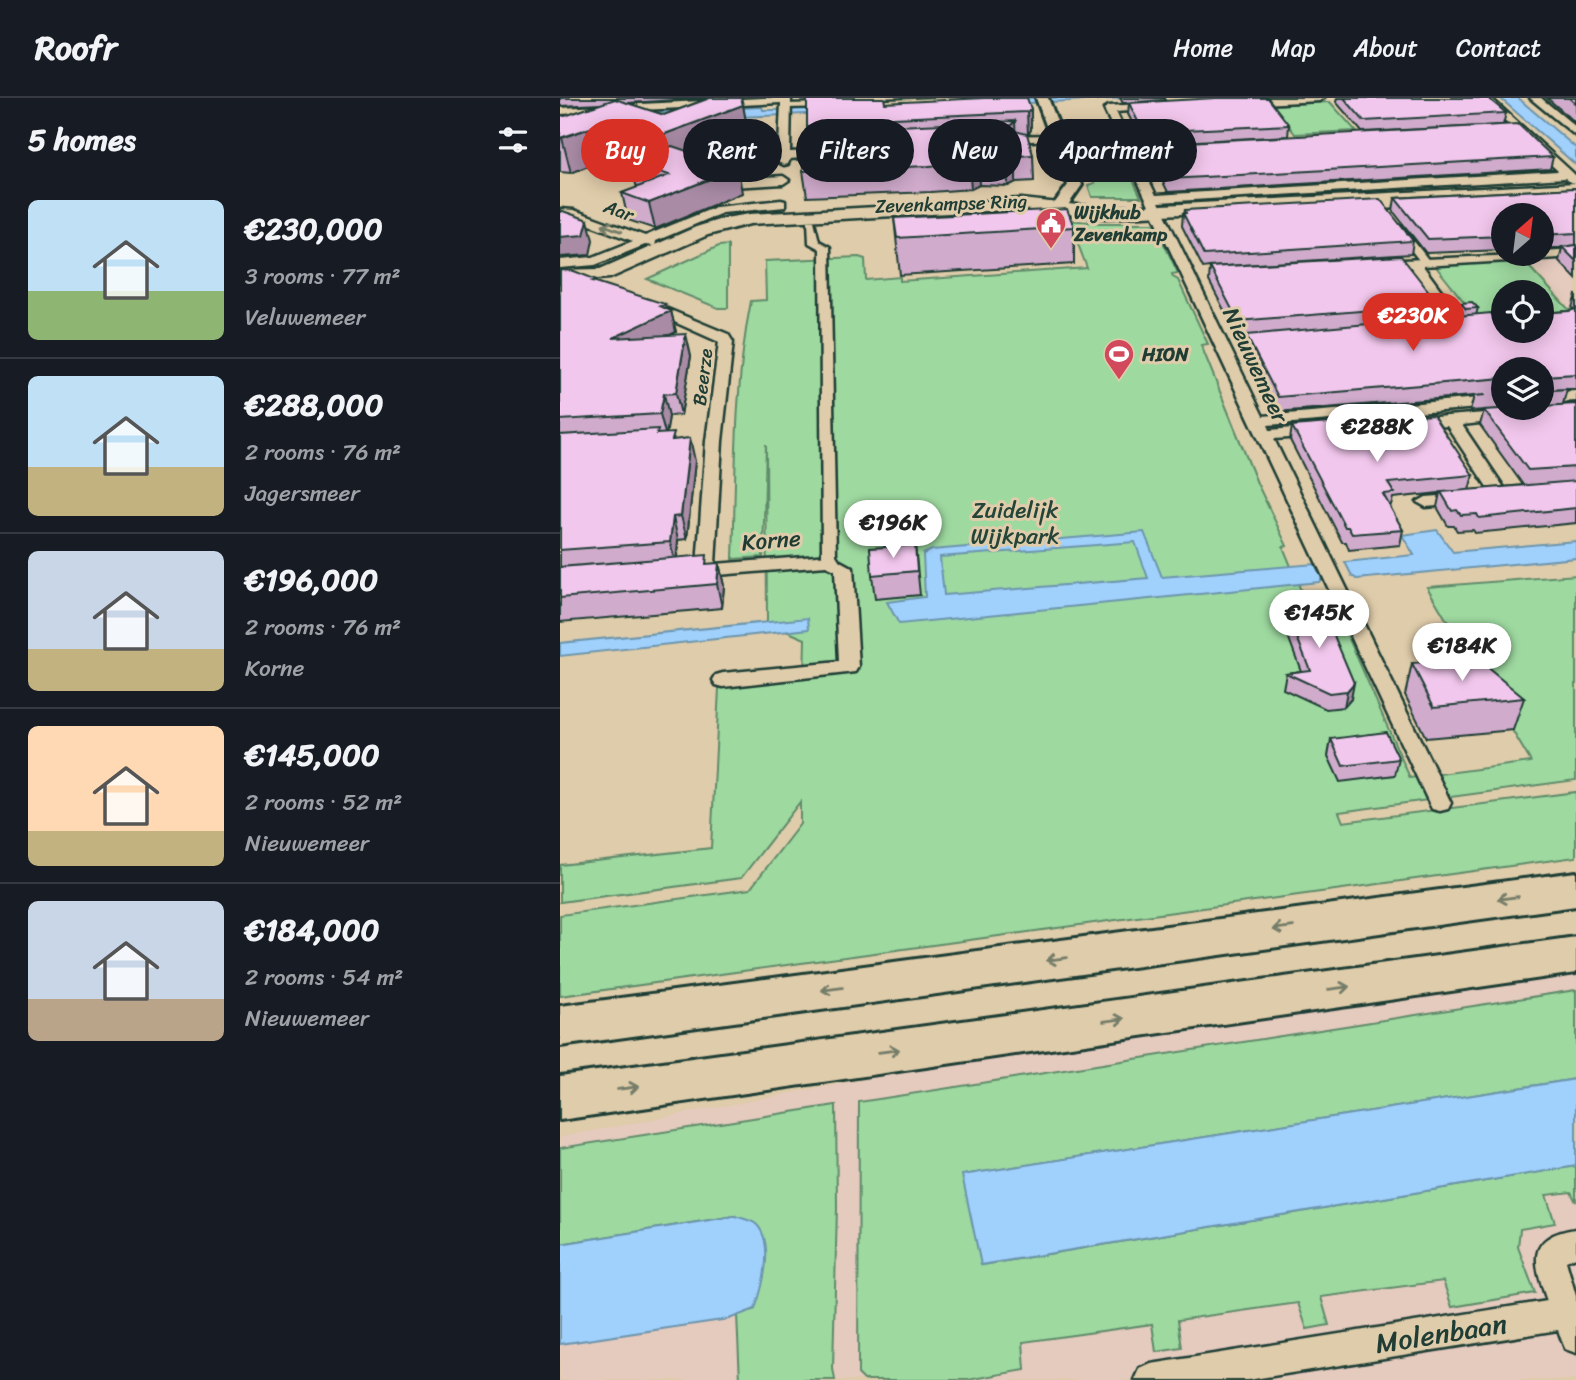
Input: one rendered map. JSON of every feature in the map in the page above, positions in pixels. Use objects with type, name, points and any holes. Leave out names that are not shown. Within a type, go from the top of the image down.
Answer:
[{"type":"highway","points":[[560,1026],[1576,889]]},
{"type":"highway","points":[[560,1098],[1576,955]]},
{"type":"main road","name":"Zevenkampse Ring","points":[[560,276],[600,282],[603,274],[646,248],[725,223],[782,211],[1003,205],[1062,206],[1107,213],[1574,181]]},
{"type":"street","points":[[859,104],[998,98]]},
{"type":"street","points":[[1233,103],[1319,98]]},
{"type":"street","points":[[1485,98],[1574,181]]},
{"type":"street","points":[[1535,98],[1573,128]]},
{"type":"street","points":[[1043,101],[1050,119]]},
{"type":"street","points":[[560,111],[846,104]]},
{"type":"street","points":[[782,211],[786,106]]},
{"type":"street","name":"Nieuwemeer","points":[[1163,106],[1109,108],[1136,151],[1156,208],[1195,275],[1228,344],[1261,428],[1440,803]]},
{"type":"street","points":[[1507,131],[1520,130]]},
{"type":"street","points":[[783,180],[732,183],[687,169],[726,153],[796,152]]},
{"type":"street","points":[[1062,206],[1075,185],[1074,182]]},
{"type":"street","name":"Zevenkampse Ring","points":[[1156,208],[1384,210],[1576,194]]},
{"type":"street","name":"Aar","points":[[560,213],[570,213],[646,248]]},
{"type":"street","name":"Aar","points":[[560,222],[646,248]]},
{"type":"street","points":[[723,680],[849,667],[844,568],[834,563],[829,555],[825,247],[814,243],[811,223]]},
{"type":"street","points":[[1395,224],[1459,324]]},
{"type":"street","name":"Zevenkampse Ring","points":[[560,264],[596,261],[646,248]]},
{"type":"street","points":[[1360,266],[1576,253]]},
{"type":"street","name":"Zevenkampse Ring","points":[[560,285],[600,282]]},
{"type":"street","name":"Beerze","points":[[634,299],[723,337],[726,342],[708,441],[706,571]]},
{"type":"street","points":[[1554,404],[1576,396]]},
{"type":"street","points":[[1261,428],[1491,402]]},
{"type":"street","points":[[1554,410],[1576,411]]},
{"type":"street","points":[[1261,428],[1452,421],[1491,416]]},
{"type":"street","points":[[1426,502],[1507,495],[1452,421]]},
{"type":"street","name":"Korne","points":[[666,574],[812,561],[829,560],[834,563]]},
{"type":"street","name":"Molenbaan","points":[[1151,1380],[1571,1325],[1550,1268],[1551,1254],[1562,1245],[1576,1243]]},
{"type":"shaded area","points":[[1576,257],[1576,312],[1554,290],[1554,280],[1544,280],[1531,266],[1554,266],[1554,258]]},
{"type":"shaded area","points":[[1576,944],[1576,1380],[560,1380],[560,1137]]},
{"type":"green space","points":[[1330,102],[1356,131],[1295,134],[1273,105]]},
{"type":"green space","points":[[1134,182],[1141,197],[1092,197],[1088,185]]},
{"type":"green space","name":"Zuidelijk Wijkpark","points":[[1069,220],[1154,223],[1178,273],[1172,274],[1173,277],[1178,280],[1208,344],[1201,345],[1257,483],[1287,546],[1283,547],[1307,605],[1281,612],[1335,607],[1410,778],[1531,762],[1427,587],[1576,575],[1576,780],[1339,812],[1343,822],[1576,792],[1576,857],[560,996],[560,915],[750,889],[800,824],[800,802],[741,878],[560,902],[560,865],[711,848],[719,688],[804,679],[805,639],[767,623],[766,444],[763,557],[733,559],[741,365],[751,301],[766,300],[765,261],[859,257],[865,259],[866,280],[900,277],[900,281],[1087,268]]},
{"type":"green space","points":[[728,245],[728,308],[718,308],[647,279],[719,246]]},
{"type":"green space","points":[[1491,260],[1491,266],[1528,266],[1541,280],[1491,280],[1491,317],[1477,318],[1433,263]]},
{"type":"green space","points":[[1554,294],[1571,312],[1554,313]]},
{"type":"green space","points":[[1576,990],[1576,1079],[963,1175],[982,1265],[1576,1166],[1576,1202],[1571,1192],[1546,1195],[1555,1223],[1520,1229],[1518,1247],[1535,1293],[1452,1307],[1443,1281],[1321,1297],[1329,1325],[1307,1329],[1298,1303],[1178,1320],[1182,1348],[1156,1352],[1152,1324],[1023,1342],[1025,1370],[968,1380],[864,1380],[858,1374],[859,1102]]},
{"type":"green space","points":[[836,1105],[835,1380],[740,1380],[737,1315],[755,1309],[735,1216],[560,1244],[560,1148]]},
{"type":"water","points":[[1008,98],[1130,98],[669,121],[581,119],[581,125],[560,126],[560,117],[762,107],[763,110]]},
{"type":"water","points":[[1500,98],[1518,98],[1576,148],[1576,165]]},
{"type":"water","points":[[1437,530],[1453,552],[1576,541],[1576,558],[1357,579],[1352,576],[1345,562],[1414,555],[1402,535]]},
{"type":"water","points":[[1144,532],[1162,577],[1315,564],[1322,578],[1319,582],[899,624],[887,602],[925,597],[923,554],[932,550]],"holes":[[[1135,542],[1148,578],[944,595],[940,557]]]},
{"type":"water","points":[[808,618],[809,629],[560,656],[560,643]]},
{"type":"water","points":[[1576,1079],[1576,1166],[981,1265],[962,1175]]},
{"type":"water","points":[[735,1216],[756,1224],[765,1242],[766,1265],[755,1309],[729,1319],[560,1344],[560,1244]]},
{"type":"building","points":[[710,98],[741,98],[743,105],[705,119],[683,119],[683,127],[669,132],[669,119],[581,119],[581,131],[560,138],[560,115],[565,116],[615,99],[664,115]]},
{"type":"building","points":[[807,98],[884,98],[885,103],[1027,98],[1031,109],[1027,112],[872,119],[807,119]]},
{"type":"building","points":[[1268,98],[1289,125],[1197,129],[1197,119],[1137,119],[1129,103]]},
{"type":"building","points":[[1344,98],[1488,98],[1506,113],[1364,121]]},
{"type":"building","points":[[1518,124],[1553,157],[1197,177],[1197,141]]},
{"type":"building","points":[[914,125],[928,125],[928,166],[914,167]]},
{"type":"building","points":[[1022,133],[1027,134],[1033,155],[1022,156]]},
{"type":"building","points":[[669,147],[683,150],[683,182],[702,182],[649,203],[622,193],[651,182],[669,182]]},
{"type":"building","points":[[1576,188],[1576,233],[1554,234],[1554,203],[1491,203],[1491,236],[1428,239],[1395,198]]},
{"type":"building","points":[[1380,199],[1413,241],[1204,255],[1183,213],[1186,213],[1185,210]]},
{"type":"building","points":[[1067,209],[1074,227],[897,238],[894,218]]},
{"type":"building","points":[[560,210],[588,220],[584,235],[560,237]]},
{"type":"building","points":[[1576,245],[1576,261],[1562,247]]},
{"type":"building","points":[[1401,256],[1434,298],[1442,298],[1447,304],[1238,321],[1210,267]]},
{"type":"building","points":[[560,270],[574,271],[597,280],[593,281],[665,304],[660,306],[671,311],[613,338],[686,334],[676,393],[664,394],[660,414],[560,420]]},
{"type":"building","points":[[1472,302],[1478,308],[1466,309],[1461,303]]},
{"type":"building","points":[[1576,309],[1576,374],[1554,375],[1554,357],[1491,357],[1491,379],[1278,397],[1246,335],[1491,313],[1491,343],[1554,343],[1554,312]]},
{"type":"building","points":[[1576,404],[1576,467],[1528,470],[1491,420],[1554,420],[1554,405]]},
{"type":"building","points":[[1484,410],[1491,410],[1491,420]]},
{"type":"building","points":[[1433,415],[1473,475],[1388,483],[1394,493],[1383,494],[1403,530],[1352,534],[1348,527],[1345,527],[1292,426]]},
{"type":"building","points":[[658,429],[657,434],[674,433],[672,440],[690,438],[681,516],[673,517],[670,542],[560,550],[560,435]]},
{"type":"building","points":[[1576,481],[1576,508],[1479,518],[1477,514],[1461,515],[1457,510],[1452,511],[1441,492]]},
{"type":"building","points":[[915,545],[917,571],[872,575],[870,548]]},
{"type":"building","points":[[707,555],[706,564],[719,563],[717,584],[560,598],[560,567]]},
{"type":"building","points":[[1307,592],[1323,627],[1330,626],[1354,683],[1347,691],[1329,693],[1286,673],[1310,670],[1287,612]]},
{"type":"building","points":[[1474,657],[1524,698],[1434,707],[1412,664],[1451,660],[1459,665]]},
{"type":"building","points":[[1386,732],[1399,759],[1343,766],[1331,739]]},
{"type":"place","name":"Wijkhub Zevenkamp","points":[[1051,250]]},
{"type":"place","name":"HION","points":[[1119,381]]}]
